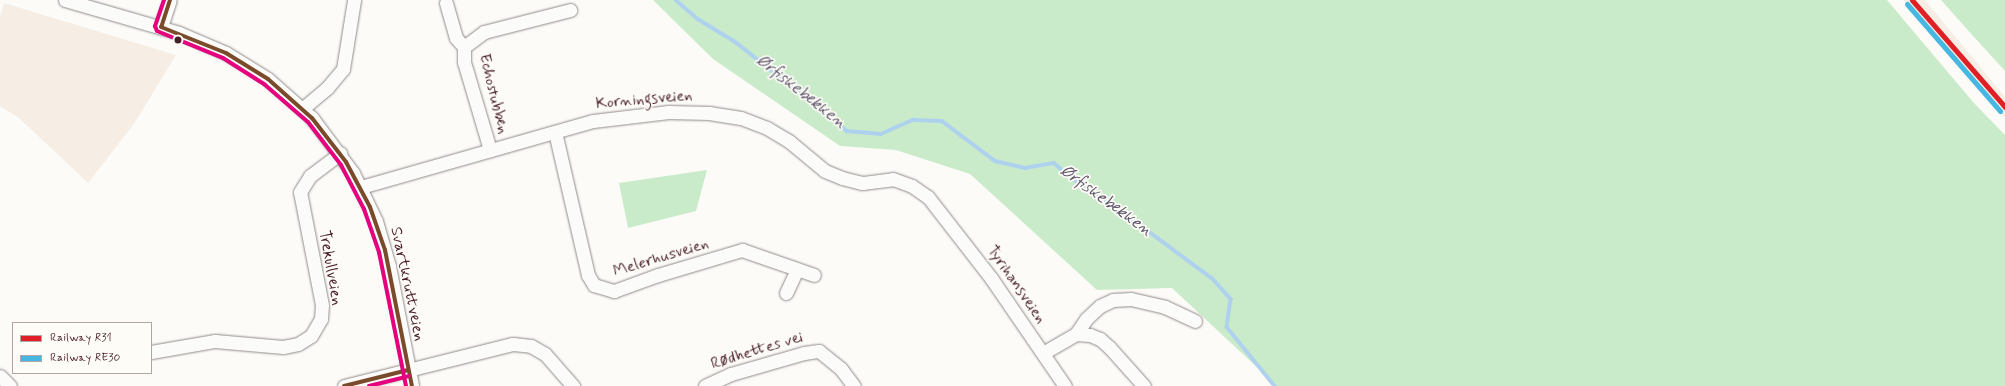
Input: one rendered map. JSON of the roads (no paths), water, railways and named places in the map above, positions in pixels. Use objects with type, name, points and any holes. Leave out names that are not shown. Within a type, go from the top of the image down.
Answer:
[{"type":"street","name":"Svartkruttveien","points":[[65,0],[161,28],[213,46],[245,63],[278,87],[302,109],[340,153],[361,188],[385,250],[412,386]]},
{"type":"street","points":[[161,28],[170,0]]},
{"type":"street","points":[[302,109],[327,88],[343,69],[354,0]]},
{"type":"street","name":"Echostubben","points":[[446,3],[456,38],[464,47],[464,62],[490,150]]},
{"type":"street","name":"Echostubben","points":[[464,47],[484,32],[570,10]]},
{"type":"street","name":"Korningsveien","points":[[361,188],[592,121],[668,112],[709,113],[741,118],[767,128],[790,142],[826,170],[862,183],[892,179],[912,186],[936,207]]},
{"type":"street","name":"Melerhusveien","points":[[554,132],[588,275],[594,285],[614,291],[658,275],[742,250],[814,275]]},
{"type":"street","name":"Trekullveien","points":[[152,352],[215,341],[282,347],[298,344],[310,336],[321,319],[322,306],[300,192],[310,176],[340,153]]},
{"type":"street","name":"Tyrihansveien","points":[[936,207],[1043,353],[1065,386]]},
{"type":"street","points":[[786,293],[797,269]]},
{"type":"street","points":[[1043,353],[1076,334],[1086,319],[1100,306],[1114,300],[1131,299],[1165,307],[1195,321]]},
{"type":"street","points":[[1076,334],[1100,339],[1144,386]]},
{"type":"street","points":[[344,386],[501,346],[523,345],[545,354],[574,386]]},
{"type":"street","name":"Rødhettes vei","points":[[705,386],[731,374],[804,352],[819,351],[841,369],[854,386]]},
{"type":"street","points":[[0,376],[10,386]]},
{"type":"waterway","name":"Ørfiskebekken","points":[[676,0],[698,19],[737,43],[847,131],[881,134],[913,120],[942,121],[995,161],[1025,168],[1054,163],[1088,191],[1136,222],[1213,279],[1231,299],[1227,327],[1275,386]]},
{"type":"rail line","name":"R31","points":[[1912,0],[2005,107]]},
{"type":"rail line","name":"RE30","points":[[1907,4],[2000,111]]}]
